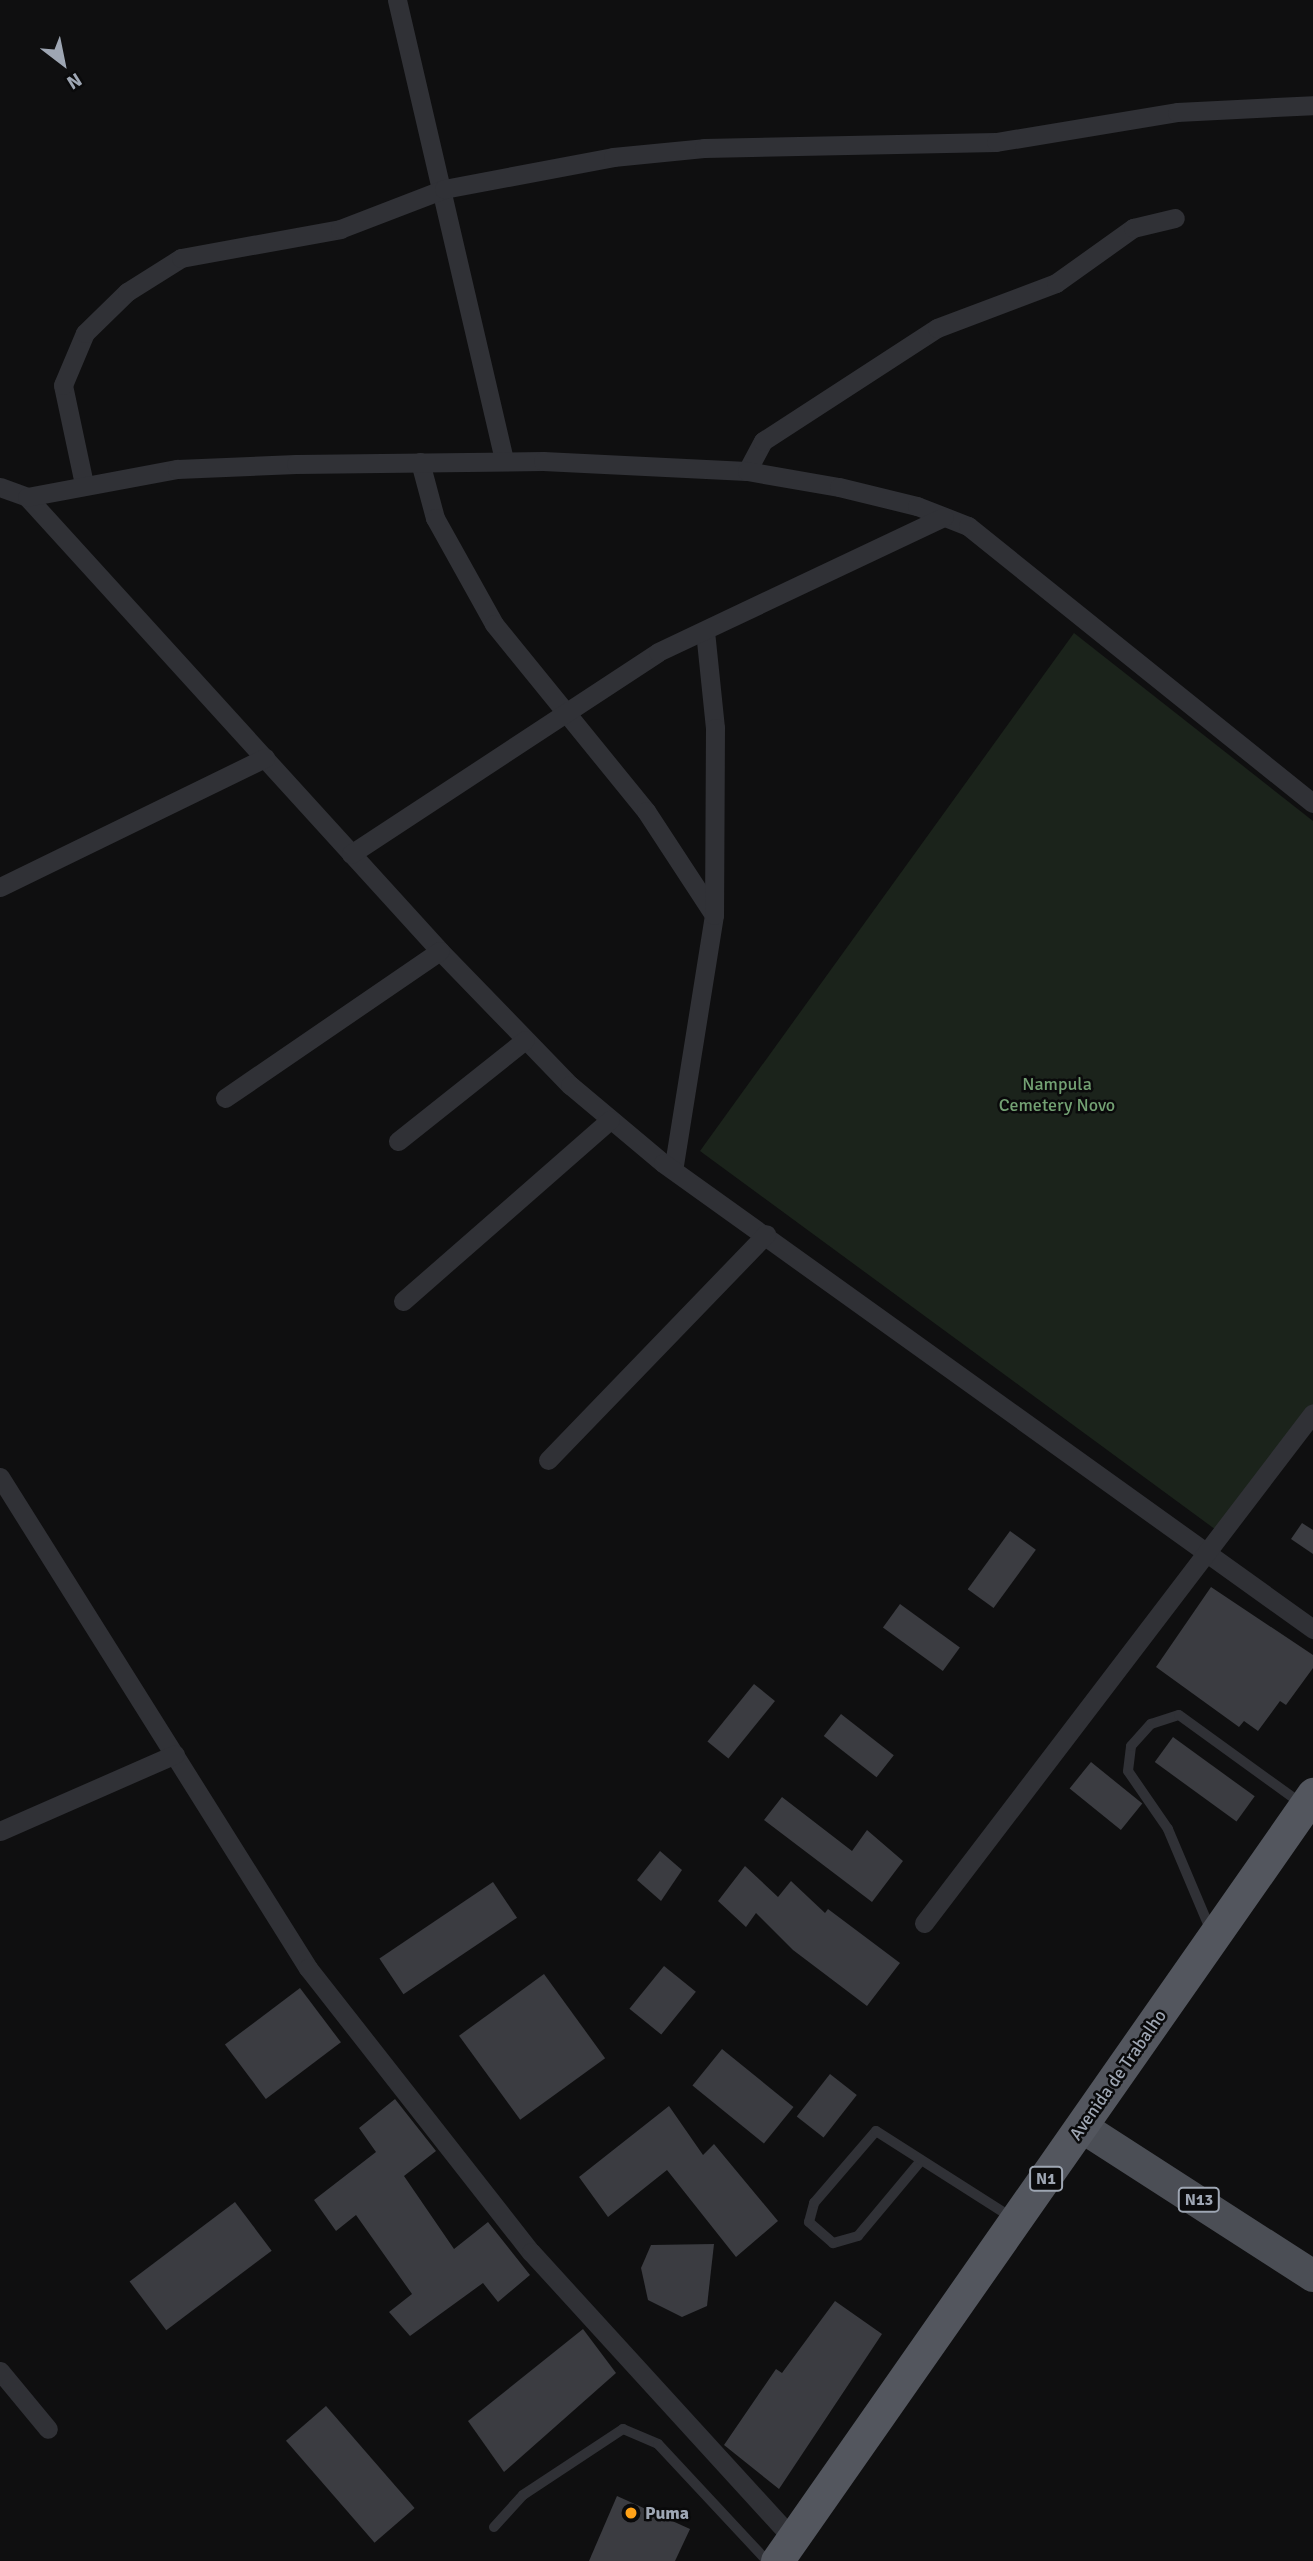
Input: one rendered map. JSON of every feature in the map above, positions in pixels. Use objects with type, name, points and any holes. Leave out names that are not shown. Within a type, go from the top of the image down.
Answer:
[{"type":"highway","name":"Avenida de Trabalho","points":[[785,2550],[1018,2221],[1309,1800]]},
{"type":"main road","name":"N13","points":[[1082,2127],[1313,2276]]},
{"type":"street","points":[[397,0],[444,189],[504,461]]},
{"type":"street","points":[[84,484],[63,386],[85,333],[127,292],[181,258],[340,229],[444,189],[612,157],[691,149],[996,142],[1177,112],[1313,105]]},
{"type":"street","points":[[747,471],[763,442],[947,322],[1076,274],[1133,228],[1175,218]]},
{"type":"street","points":[[27,497],[84,484],[177,469],[420,462],[504,461],[747,471],[839,487],[968,526],[1313,803]]},
{"type":"street","points":[[420,462],[435,518],[458,567],[494,624],[569,712],[646,811],[714,915]]},
{"type":"street","points":[[0,487],[27,497],[440,951],[525,1040],[610,1120],[673,1170],[766,1234],[1313,1629]]},
{"type":"street","points":[[351,853],[658,652],[944,517]]},
{"type":"street","points":[[673,1170],[714,915],[715,728],[705,631]]},
{"type":"street","points":[[0,887],[265,758]]},
{"type":"street","points":[[225,1098],[440,951]]},
{"type":"street","points":[[398,1141],[525,1040]]},
{"type":"street","points":[[403,1301],[610,1120]]},
{"type":"street","points":[[548,1460],[766,1234]]},
{"type":"street","points":[[923,1923],[1204,1551],[1313,1413]]},
{"type":"street","points":[[0,1476],[309,1968],[530,2252],[785,2550]]},
{"type":"street","points":[[0,1831],[175,1754]]},
{"type":"street","points":[[0,2371],[48,2429]]},
{"type":"lane","points":[[1214,1938],[1168,1829],[1128,1771],[1131,1746],[1151,1724],[1179,1715],[1309,1800]]},
{"type":"lane","points":[[919,2163],[858,2236],[833,2243],[809,2222],[814,2203],[876,2131],[885,2132],[919,2163],[1018,2221]]},
{"type":"lane","points":[[494,2527],[523,2495],[623,2429],[658,2444],[767,2561]]},
{"type":"green space","name":"Nampula Cemetery Novo","points":[[1074,633],[1313,821],[1313,1417],[1227,1538],[700,1151]]},
{"type":"building","points":[[1302,1523],[1313,1530],[1313,1554],[1291,1539]]},
{"type":"building","points":[[1010,1531],[1036,1550],[994,1608],[968,1589]]},
{"type":"building","points":[[1211,1587],[1313,1655],[1313,1668],[1286,1705],[1280,1701],[1258,1731],[1244,1721],[1239,1727],[1156,1667]]},
{"type":"building","points":[[900,1604],[960,1647],[943,1671],[883,1627]]},
{"type":"building","points":[[754,1684],[775,1701],[728,1759],[707,1742]]},
{"type":"building","points":[[841,1714],[894,1755],[877,1777],[824,1736]]},
{"type":"building","points":[[1173,1737],[1255,1796],[1236,1821],[1155,1762]]},
{"type":"building","points":[[1091,1762],[1142,1804],[1121,1830],[1070,1788]]},
{"type":"building","points":[[782,1797],[852,1851],[867,1830],[903,1861],[872,1902],[764,1820]]},
{"type":"building","points":[[660,1851],[682,1870],[661,1901],[637,1880]]},
{"type":"building","points":[[745,1866],[778,1897],[791,1881],[825,1913],[828,1909],[900,1963],[867,2006],[793,1950],[756,1913],[746,1927],[718,1901]]},
{"type":"building","points":[[493,1882],[517,1918],[403,1994],[379,1959]]},
{"type":"building","points":[[664,1966],[696,1992],[661,2035],[629,2009]]},
{"type":"building","points":[[544,1974],[605,2058],[520,2120],[459,2036]]},
{"type":"building","points":[[300,1988],[341,2042],[266,2099],[225,2045]]},
{"type":"building","points":[[722,2049],[793,2107],[764,2143],[692,2086]]},
{"type":"building","points":[[830,2074],[857,2095],[824,2137],[797,2117]]},
{"type":"building","points":[[395,2099],[436,2151],[404,2176],[454,2249],[488,2222],[530,2275],[498,2302],[483,2283],[410,2336],[389,2312],[412,2294],[356,2215],[336,2231],[314,2200],[376,2152],[359,2128]]},
{"type":"building","points":[[669,2106],[703,2155],[714,2144],[778,2221],[736,2257],[667,2170],[608,2217],[579,2177]]},
{"type":"building","points":[[235,2202],[272,2251],[166,2330],[130,2281]]},
{"type":"building","points":[[714,2244],[707,2306],[682,2317],[648,2300],[641,2268],[651,2245]]},
{"type":"building","points":[[835,2301],[882,2334],[779,2489],[724,2445],[776,2369],[782,2373]]},
{"type":"building","points":[[583,2329],[616,2373],[504,2472],[468,2421]]},
{"type":"building","points":[[326,2406],[415,2508],[375,2543],[286,2441]]},
{"type":"building","name":"Puma","points":[[617,2496],[690,2529],[675,2561],[589,2561]]},
{"type":"place","name":"Puma","points":[[631,2513]]}]
